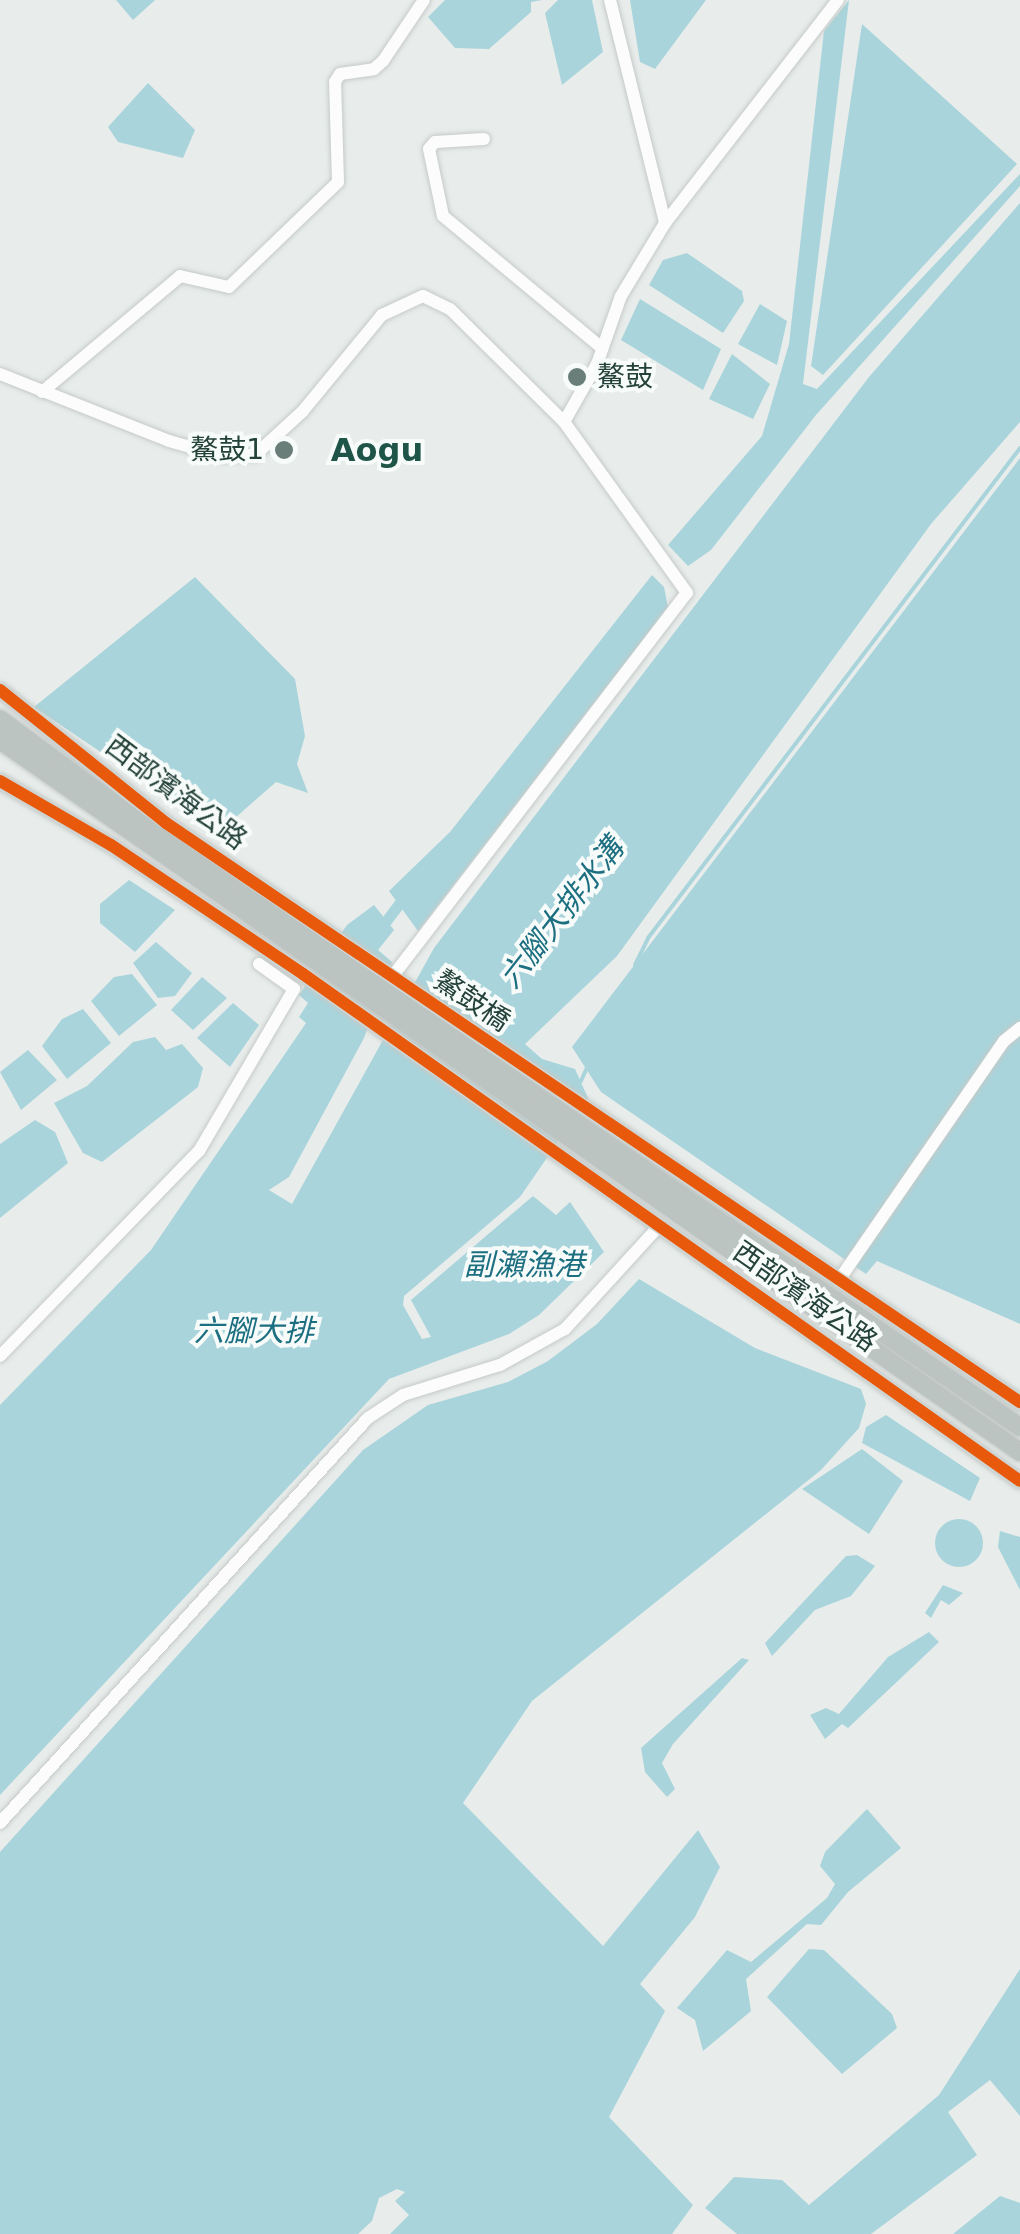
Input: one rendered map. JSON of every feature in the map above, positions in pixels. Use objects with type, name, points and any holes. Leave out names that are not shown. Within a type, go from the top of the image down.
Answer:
[{"type":"highway","points":[[0,719],[316,953]]},
{"type":"highway","points":[[0,740],[316,953]]},
{"type":"highway","name":"鰲鼓橋","points":[[316,953],[567,1136]]},
{"type":"highway","points":[[567,1136],[1020,1427]]},
{"type":"highway","points":[[567,1136],[1020,1452]]},
{"type":"main road","name":"西部濱海公路","points":[[0,690],[166,823],[316,953]]},
{"type":"main road","points":[[0,780],[111,846],[316,953]]},
{"type":"main road","name":"鰲鼓橋","points":[[316,953],[392,977],[592,1110]]},
{"type":"main road","name":"西部濱海公路","points":[[592,1110],[1020,1402]]},
{"type":"main road","name":"西部濱海公路","points":[[567,1136],[660,1225],[1020,1481]]},
{"type":"street","points":[[42,392],[180,276],[229,286],[338,182],[335,82],[340,74],[374,69],[384,61],[424,0]]},
{"type":"street","points":[[610,0],[665,223]]},
{"type":"street","points":[[564,422],[602,348],[621,296],[665,223],[838,0]]},
{"type":"street","points":[[484,139],[435,142],[428,149],[443,216],[602,348]]},
{"type":"street","points":[[0,374],[200,451],[255,456],[302,412],[382,315],[423,296],[450,309],[564,422],[687,593],[392,977]]},
{"type":"street","points":[[0,1356],[199,1151],[294,989],[259,964]]},
{"type":"street","points":[[840,1280],[1004,1040],[1020,1028]]},
{"type":"street","points":[[0,1824],[368,1418],[403,1395],[500,1365],[565,1329],[660,1225]]},
{"type":"water","points":[[116,0],[155,0],[133,20]]},
{"type":"water","points":[[445,0],[542,0],[531,2],[531,12],[489,49],[455,48],[428,17]]},
{"type":"water","points":[[558,0],[592,0],[603,52],[562,85],[545,13]]},
{"type":"water","points":[[630,0],[706,0],[655,69],[640,62]]},
{"type":"water","points":[[849,0],[803,384],[817,389],[1020,174],[1020,186],[816,415],[711,550],[688,566],[668,545],[762,436],[789,344],[824,31]]},
{"type":"water","points":[[862,24],[1017,164],[823,375],[811,366]]},
{"type":"water","points":[[148,83],[195,130],[183,158],[118,142],[108,127]]},
{"type":"water","points":[[1020,203],[1020,422],[931,524],[617,956],[525,1044],[542,1059],[575,1069],[588,1098],[520,1197],[404,1296],[403,1305],[422,1339],[431,1337],[411,1300],[533,1196],[556,1215],[570,1202],[604,1252],[539,1315],[509,1334],[389,1379],[0,1795],[0,1405],[151,1250],[306,1023],[299,1017],[308,1003],[299,995],[347,925],[374,905],[394,930],[378,950],[392,962],[364,1038],[289,1177],[269,1190],[292,1204],[434,948],[869,377]]},
{"type":"water","points":[[687,253],[742,291],[744,301],[723,333],[649,285],[663,260]]},
{"type":"water","points":[[640,299],[721,349],[703,390],[621,340]]},
{"type":"water","points":[[760,304],[787,321],[777,365],[738,344]]},
{"type":"water","points":[[732,354],[770,384],[753,419],[709,399]]},
{"type":"water","points":[[1020,458],[1020,1324],[877,1261],[866,1274],[601,1092],[572,1047]]},
{"type":"water","points":[[652,575],[664,587],[668,607],[418,931],[389,891],[450,832]]},
{"type":"water","points":[[195,577],[295,679],[305,736],[297,764],[308,793],[276,782],[219,832],[34,707]]},
{"type":"water","points":[[129,880],[175,910],[135,952],[100,923],[100,904]]},
{"type":"water","points":[[156,942],[192,973],[175,996],[158,998],[133,963]]},
{"type":"water","points":[[132,974],[157,1005],[119,1036],[91,1001],[114,977]]},
{"type":"water","points":[[202,977],[227,998],[193,1030],[171,1010]]},
{"type":"water","points":[[233,1003],[259,1025],[230,1067],[197,1038]]},
{"type":"water","points":[[83,1009],[111,1043],[67,1079],[42,1046],[62,1019]]},
{"type":"water","points":[[155,1037],[166,1050],[182,1044],[203,1068],[198,1087],[102,1162],[83,1153],[54,1103],[87,1086],[133,1042]]},
{"type":"water","points":[[28,1050],[57,1080],[21,1110],[0,1072]]},
{"type":"water","points":[[35,1120],[55,1132],[68,1163],[0,1218],[0,1144]]},
{"type":"water","points":[[639,1279],[755,1348],[861,1389],[866,1404],[859,1428],[821,1470],[532,1701],[463,1803],[603,1946],[698,1830],[720,1867],[695,1917],[640,1984],[665,2011],[609,2117],[693,2205],[672,2234],[390,2234],[409,2215],[395,2201],[405,2192],[397,2189],[379,2198],[372,2221],[358,2234],[0,2234],[0,1852],[363,1450],[428,1405],[508,1382],[548,1361],[597,1324]]},
{"type":"water","points":[[886,1415],[980,1478],[970,1501],[862,1443],[866,1427]]},
{"type":"water","points":[[862,1449],[903,1481],[869,1534],[802,1489]]},
{"type":"water","points":[[959,1519],[976,1526],[983,1543],[976,1560],[959,1567],[942,1560],[935,1543],[942,1526]]},
{"type":"water","points":[[1000,1531],[1020,1537],[1020,1590],[998,1547]]},
{"type":"water","points":[[857,1555],[875,1566],[851,1596],[815,1610],[772,1656],[765,1643],[846,1556]]},
{"type":"water","points":[[943,1585],[963,1593],[949,1605],[941,1600],[931,1618],[925,1613]]},
{"type":"water","points":[[929,1632],[939,1642],[848,1728],[842,1724],[825,1739],[810,1715],[826,1708],[839,1714],[888,1657]]},
{"type":"water","points":[[742,1658],[749,1660],[673,1744],[662,1763],[675,1789],[667,1797],[645,1772],[641,1748]]},
{"type":"water","points":[[867,1809],[901,1848],[848,1892],[821,1925],[807,1924],[746,1979],[751,2011],[703,2051],[695,2020],[677,2008],[727,1950],[751,1962],[827,1898],[835,1884],[820,1866],[825,1852]]},
{"type":"water","points":[[809,1949],[824,1950],[892,2014],[897,2028],[842,2074],[767,1997]]},
{"type":"water","points":[[1020,1969],[1020,2116],[990,2080],[948,2112],[977,2155],[871,2234],[737,2234],[705,2208],[734,2177],[782,2180],[809,2205],[939,2095]]},
{"type":"water","points":[[1000,2196],[1020,2203],[1020,2234],[953,2234]]},
{"type":"waterway","points":[[635,965],[648,938],[1020,448]]},
{"type":"waterway","points":[[386,921],[409,891]]},
{"type":"waterway","points":[[581,1081],[588,1065]]},
{"type":"cycle path","points":[[0,690],[166,823],[1020,1402]]},
{"type":"cycle path","points":[[0,781],[111,845],[303,974],[1020,1481]]},
{"type":"place","name":"鰲鼓","points":[[577,377]]},
{"type":"place","name":"鰲鼓1","points":[[284,450]]},
{"type":"district","name":"Aogu","points":[[377,450]]},
{"type":"water label","name":"六腳大排水溝","points":[[562,913]]},
{"type":"water label","name":"副瀨漁港","points":[[524,1265]]},
{"type":"water label","name":"六腳大排","points":[[254,1331]]}]
